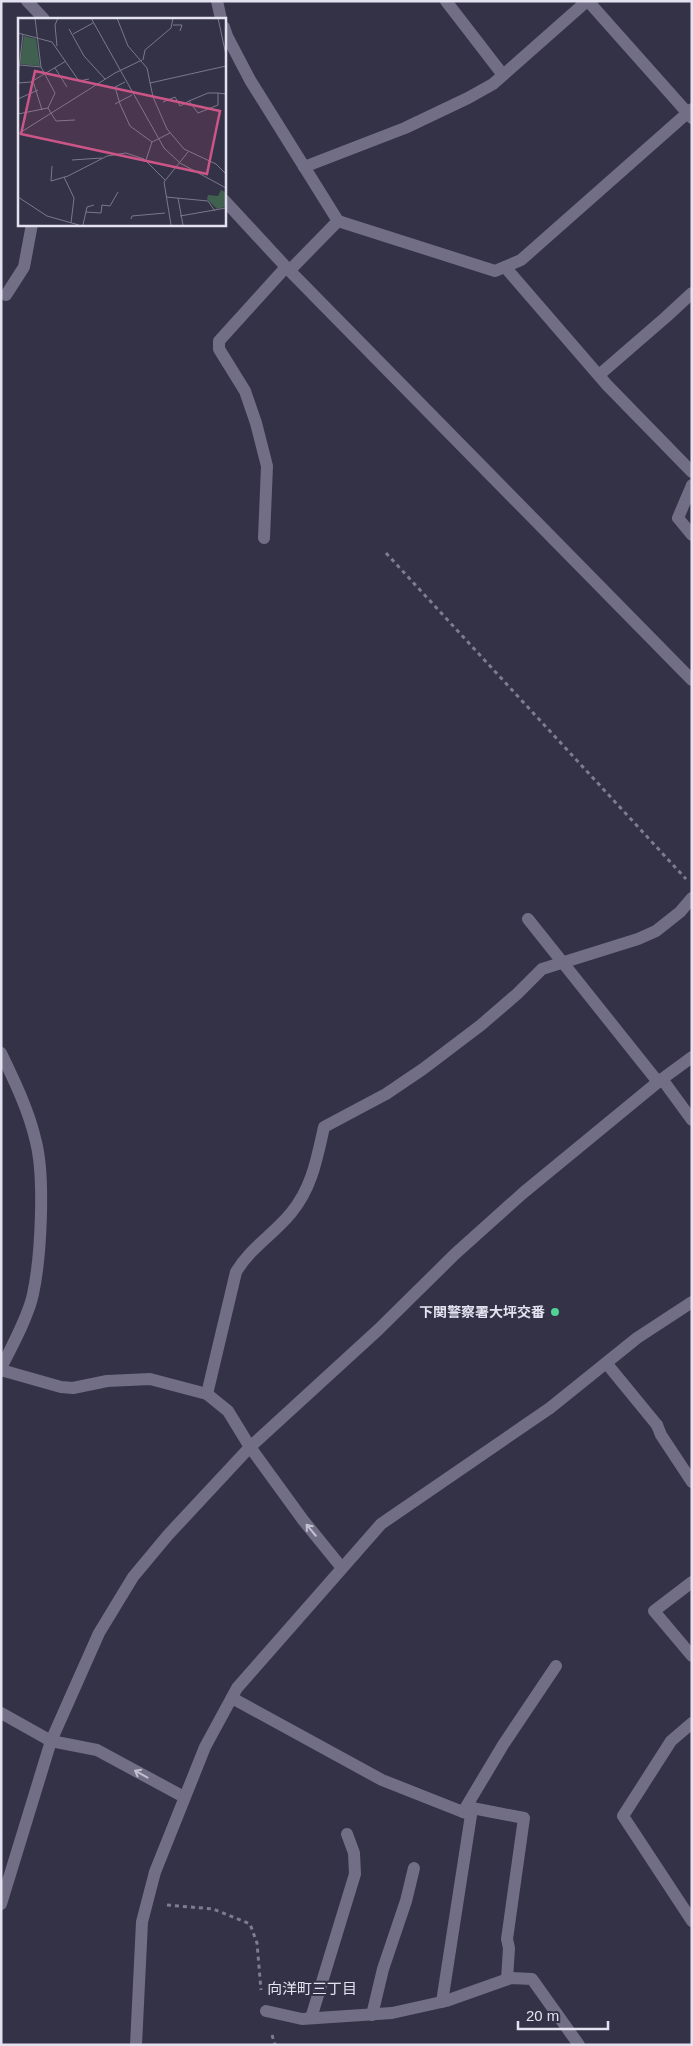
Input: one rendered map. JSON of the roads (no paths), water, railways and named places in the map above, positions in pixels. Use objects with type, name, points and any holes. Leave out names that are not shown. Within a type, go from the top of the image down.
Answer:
[{"type":"street","points":[[27,1],[43,18]]},
{"type":"street","points":[[217,1],[221,18]]},
{"type":"street","points":[[446,1],[503,75]]},
{"type":"street","points":[[225,30],[250,80],[304,167],[338,221],[495,271],[521,260],[690,113],[587,1],[493,84],[405,128],[304,167]]},
{"type":"street","points":[[225,201],[288,269],[692,680]]},
{"type":"street","points":[[264,538],[267,466],[256,423],[245,391],[219,349],[218,341],[338,221]]},
{"type":"street","points":[[6,295],[24,268],[32,225]]},
{"type":"street","points":[[504,267],[599,375],[692,472]]},
{"type":"street","points":[[599,375],[692,293]]},
{"type":"street","points":[[692,485],[678,518],[692,535]]},
{"type":"street","points":[[207,1394],[236,1272],[245,1257],[291,1213],[308,1187],[324,1128],[386,1094],[423,1069],[481,1025],[517,994],[542,969],[638,940],[656,931],[680,912],[692,898]]},
{"type":"street","points":[[528,919],[692,1120]]},
{"type":"street","points":[[1,1053],[18,1088],[36,1143],[40,1185],[39,1237],[33,1295],[1,1369],[62,1387],[73,1388],[107,1381],[150,1379],[207,1394],[228,1411],[250,1447],[303,1520],[342,1568]]},
{"type":"street","points":[[1,1904],[51,1741],[100,1633],[133,1577],[168,1535],[250,1447],[379,1329],[455,1254],[516,1199],[660,1080],[692,1057]]},
{"type":"street","points":[[136,2045],[142,1922],[155,1872],[205,1746],[238,1688],[381,1524],[550,1408],[637,1338],[692,1302]]},
{"type":"street","points":[[607,1364],[657,1426],[692,1482]]},
{"type":"street","points":[[692,1582],[654,1611],[692,1656]]},
{"type":"street","points":[[465,1810],[503,1745],[556,1666]]},
{"type":"street","points":[[232,1698],[382,1780],[465,1810],[524,1818],[507,1939],[509,1948],[507,1979]]},
{"type":"street","points":[[1,1713],[51,1741],[97,1750],[184,1797]]},
{"type":"street","points":[[692,1723],[671,1741],[623,1816],[692,1921]]},
{"type":"street","points":[[442,2002],[471,1815],[465,1810]]},
{"type":"street","points":[[311,2018],[355,1874],[354,1853],[347,1834]]},
{"type":"street","points":[[372,2015],[383,1969],[406,1901],[414,1868]]},
{"type":"street","points":[[266,2011],[302,2019],[392,2014],[442,2002],[507,1979],[532,1979],[579,2045]]},
{"type":"place","name":"下関警察署大坪交番","points":[[555,1312]]},
{"type":"district","name":"向洋町三丁目","points":[[312,1989]]}]
